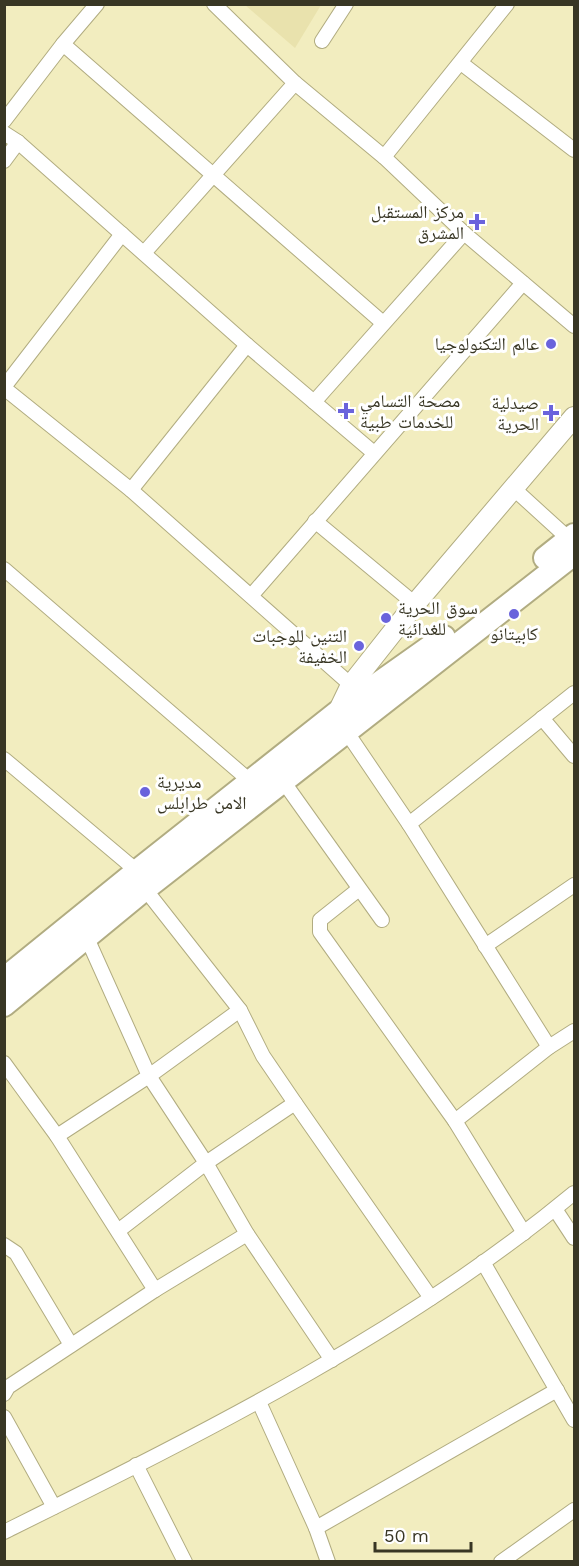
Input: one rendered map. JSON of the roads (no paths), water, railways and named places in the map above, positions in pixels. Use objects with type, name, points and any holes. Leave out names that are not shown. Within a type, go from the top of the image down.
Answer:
[{"type":"main road","points":[[4,1005],[87,938],[141,880],[250,781],[342,722],[402,689],[573,543]]},
{"type":"main road","points":[[4,979],[283,781],[342,722]]},
{"type":"street","points":[[4,122],[63,44],[97,4]]},
{"type":"street","points":[[214,4],[295,83],[384,157],[464,233],[574,326]]},
{"type":"street","points":[[322,41],[345,4]]},
{"type":"street","points":[[384,157],[507,4]]},
{"type":"street","points":[[63,44],[383,323]]},
{"type":"street","points":[[460,63],[574,150]]},
{"type":"street","points":[[144,253],[295,83]]},
{"type":"street","points":[[4,133],[18,142],[247,345],[374,453]]},
{"type":"street","points":[[4,161],[18,142]]},
{"type":"street","points":[[314,402],[464,233]]},
{"type":"street","points":[[122,234],[4,387],[131,490],[351,685]]},
{"type":"street","points":[[251,596],[523,283]]},
{"type":"street","points":[[131,490],[247,345]]},
{"type":"street","points":[[549,1047],[410,824],[342,722],[351,685],[416,604],[574,417]]},
{"type":"street","points":[[513,488],[573,543]]},
{"type":"street","points":[[315,521],[416,604]]},
{"type":"street","points":[[4,569],[250,781]]},
{"type":"street","points":[[410,824],[574,693]]},
{"type":"street","points":[[542,718],[574,756]]},
{"type":"street","points":[[4,759],[141,880],[240,1010],[263,1056],[431,1298]]},
{"type":"street","points":[[283,781],[382,920]]},
{"type":"street","points":[[485,945],[574,885]]},
{"type":"street","points":[[359,889],[320,920],[320,932],[454,1121],[525,1233]]},
{"type":"street","points":[[87,938],[149,1076],[206,1163],[247,1234],[332,1360]]},
{"type":"street","points":[[57,1136],[149,1076],[240,1010]]},
{"type":"street","points":[[454,1121],[549,1047],[574,1031]]},
{"type":"street","points":[[4,1063],[57,1136],[155,1290]]},
{"type":"street","points":[[118,1231],[206,1163],[295,1103]]},
{"type":"street","points":[[4,1532],[259,1402],[332,1360],[431,1298],[525,1233],[574,1193]]},
{"type":"street","points":[[555,1209],[574,1238]]},
{"type":"street","points":[[4,1394],[8,1387],[71,1345],[247,1234]]},
{"type":"street","points":[[8,1252],[71,1345]]},
{"type":"street","points":[[483,1262],[574,1420]]},
{"type":"street","points":[[316,1528],[557,1390]]},
{"type":"street","points":[[259,1402],[316,1528],[328,1562]]},
{"type":"street","points":[[4,1417],[54,1508]]},
{"type":"street","points":[[136,1465],[184,1562]]},
{"type":"street","points":[[501,1562],[574,1509]]},
{"type":"place","name":"مركز المستقبل المشرق","points":[[477,222]]},
{"type":"place","name":"عالم التكنولوجيا","points":[[551,344]]},
{"type":"place","name":"مصحة التسامي للخدمات طبية","points":[[346,411]]},
{"type":"place","name":"صيدلية الحرية","points":[[551,413]]},
{"type":"place","name":"كابيتانو","points":[[514,614]]},
{"type":"place","name":"سوق الحرية للغدائية","points":[[386,618]]},
{"type":"place","name":"التنين للوجبات الخفيفة","points":[[359,646]]},
{"type":"place","name":"مديرية الامن طرابلس","points":[[145,792]]}]
